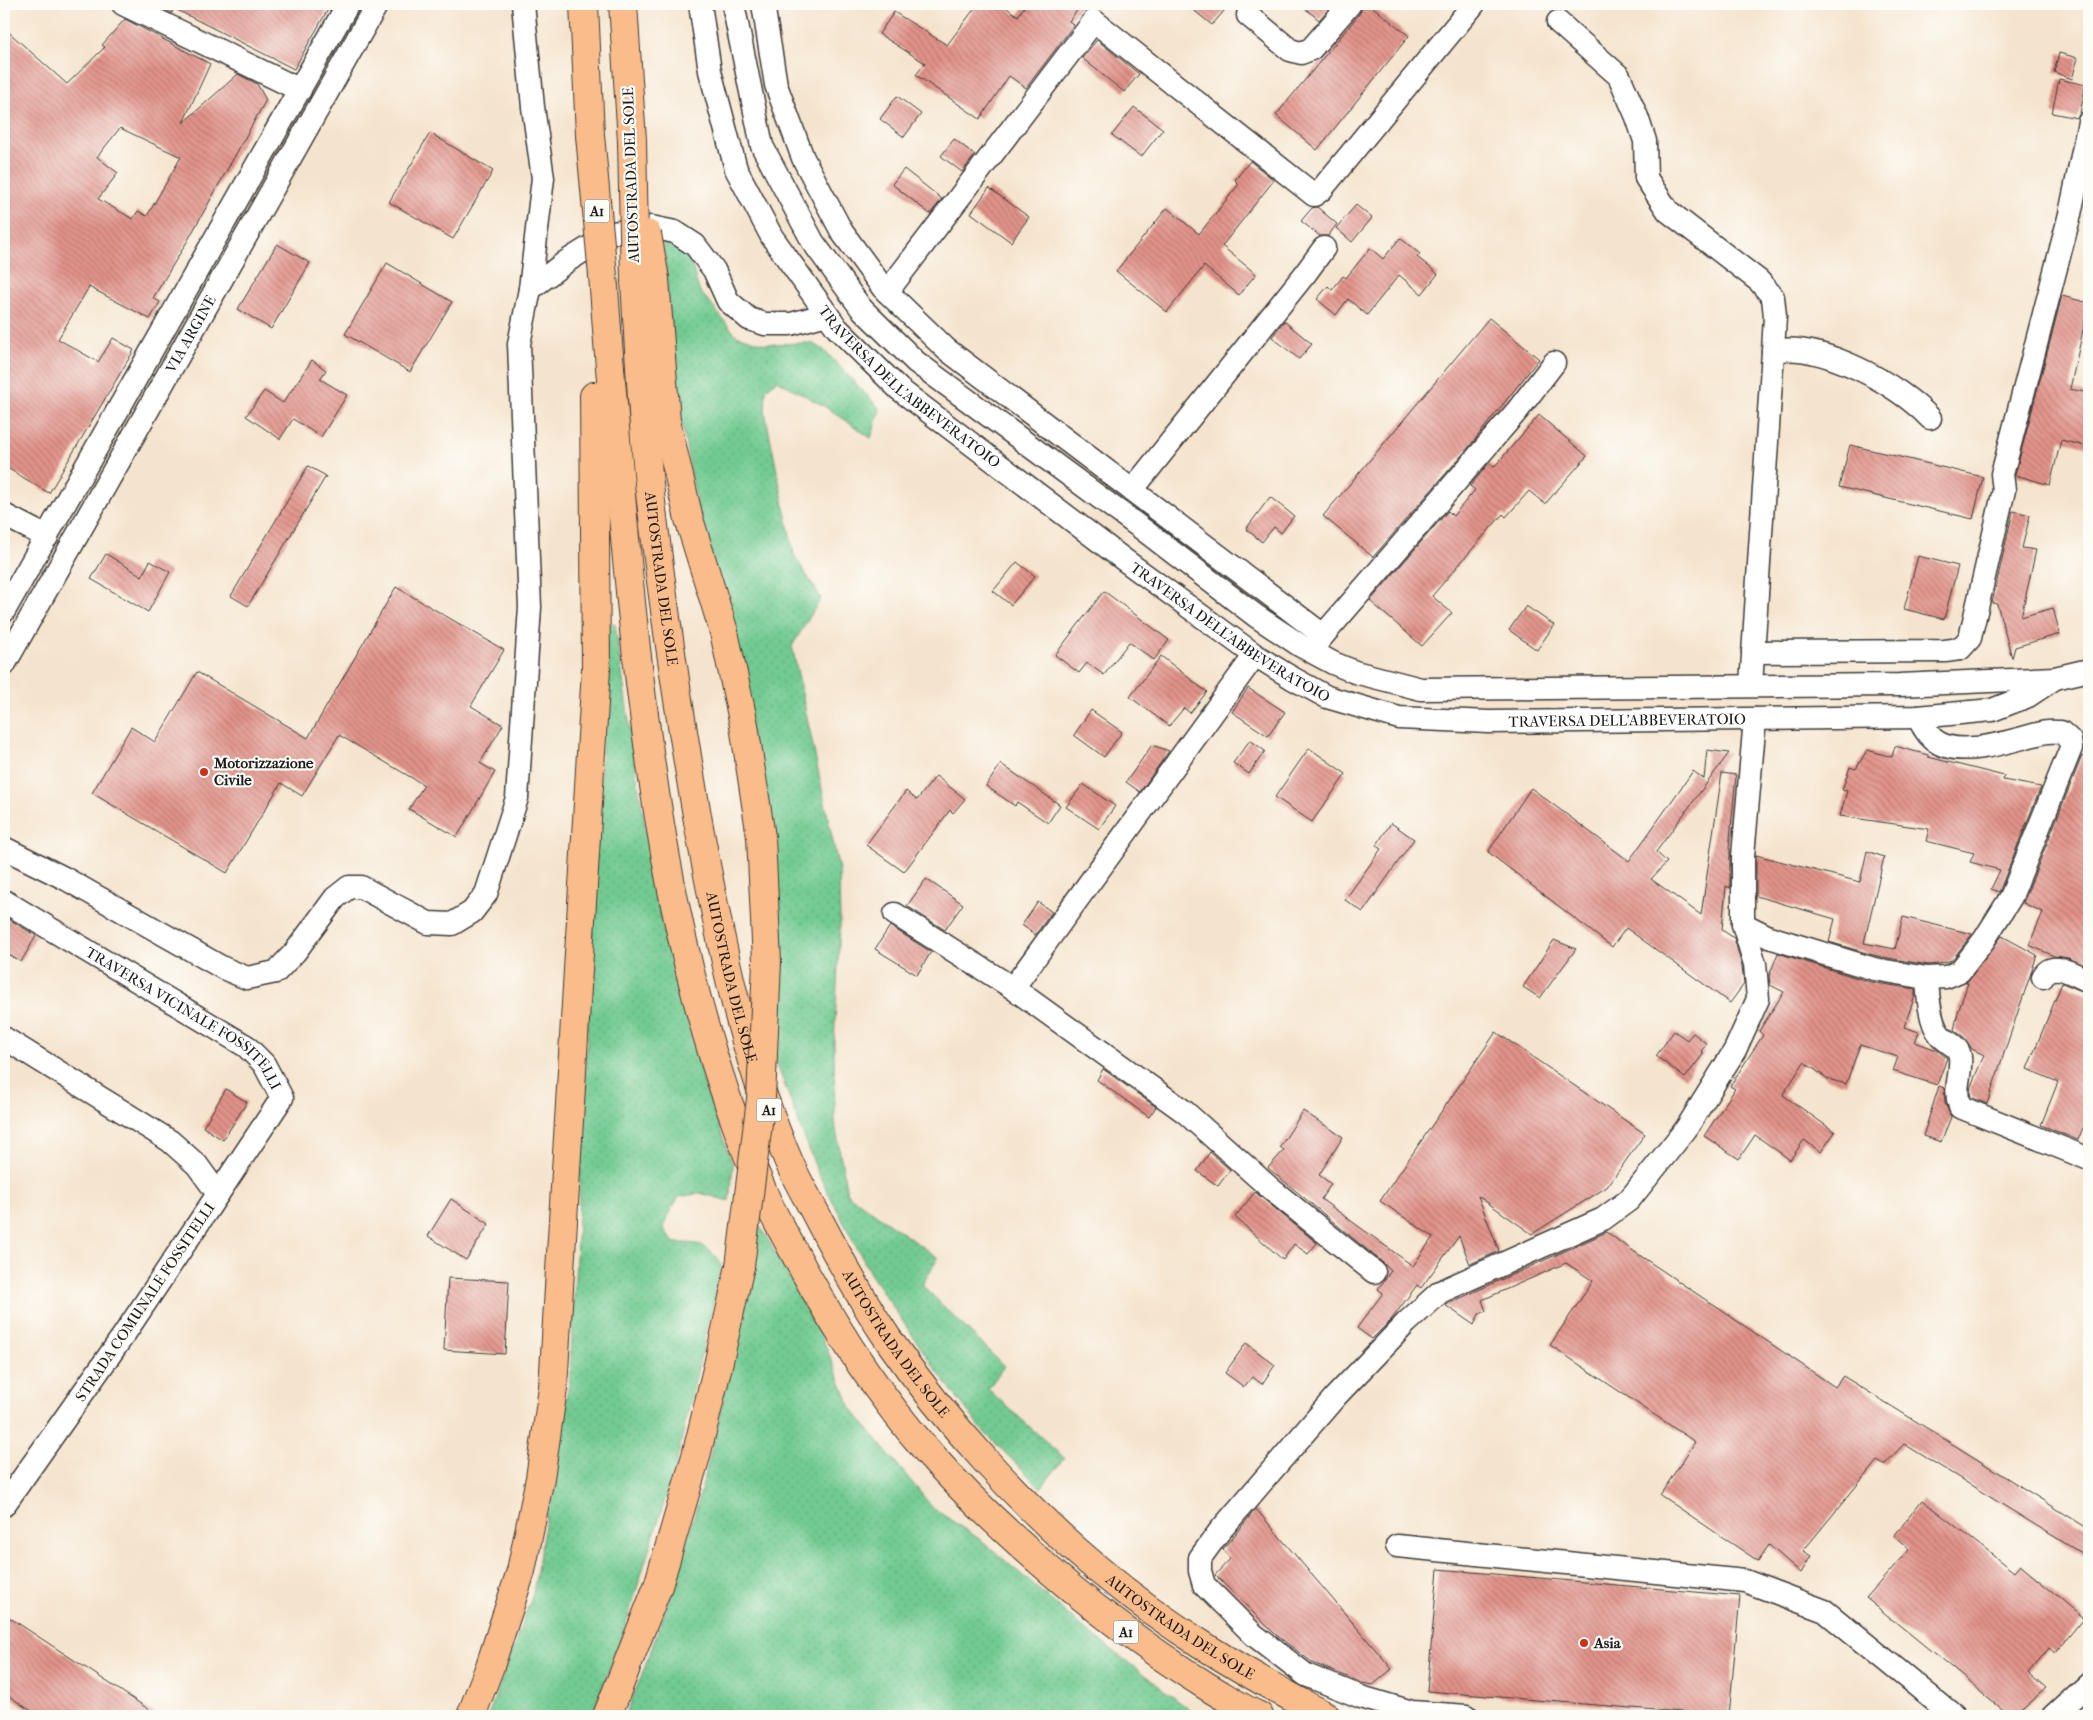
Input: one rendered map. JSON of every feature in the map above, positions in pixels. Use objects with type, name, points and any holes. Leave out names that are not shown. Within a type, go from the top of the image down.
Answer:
[{"type":"highway","points":[[471,1716],[490,1666],[521,1570],[540,1478],[553,1388],[596,668],[594,399],[596,287],[584,4]]},
{"type":"highway","name":"AUTOSTRADA DEL SOLE","points":[[623,4],[632,141],[645,280],[649,478],[664,609],[684,742],[728,977],[754,1068],[789,1163],[838,1256],[887,1338],[949,1419],[1029,1506],[1099,1570],[1180,1630],[1261,1681],[1326,1716]]},
{"type":"highway","points":[[607,1716],[658,1586],[696,1456],[740,1266],[761,1099],[767,962],[761,837],[744,725],[724,632],[689,519],[666,421],[645,280]]},
{"type":"highway","name":"AUTOSTRADA DEL SOLE","points":[[596,287],[614,437],[642,710],[668,865],[699,1012],[728,1103],[768,1202],[821,1302],[871,1378],[928,1452],[1005,1530],[1072,1591],[1126,1632],[1185,1672],[1258,1716]]},
{"type":"street","points":[[124,4],[300,90]]},
{"type":"street","name":"VIA ARGINE","points":[[4,611],[348,4]]},
{"type":"street","name":"VIA ARGINE","points":[[4,665],[377,4]]},
{"type":"street","points":[[4,848],[66,879],[223,968],[247,978],[276,972],[296,952],[335,898],[349,887],[361,888],[428,923],[452,924],[472,912],[486,894],[517,798],[530,607],[519,344],[530,289],[543,178],[533,107],[524,4]]},
{"type":"street","name":"TRAVERSA DELL'ABBEVERATOIO","points":[[700,4],[710,71],[736,169],[772,237],[837,328],[898,388],[1124,559],[1256,655],[1327,697],[1399,718],[1489,722],[1918,717],[1992,710],[2028,696],[2055,678]]},
{"type":"street","name":"TRAVERSA DELL'ABBEVERATOIO","points":[[733,4],[762,146],[812,242],[861,308],[916,362],[1145,531],[1256,616],[1316,643],[1333,663],[1355,672],[1421,689],[1751,685],[1900,686],[2055,678],[2089,670]]},
{"type":"street","points":[[763,4],[776,85],[803,158],[842,232],[887,292],[946,349],[1133,488],[1316,643],[1517,412],[1554,363]]},
{"type":"street","points":[[1248,15],[1290,50],[1301,53],[1311,49],[1350,4]]},
{"type":"street","points":[[887,292],[1094,21],[1314,194],[1321,190],[1474,4]]},
{"type":"street","points":[[1558,22],[1619,76],[1645,141],[1646,178],[1668,211],[1759,281],[1773,297],[1775,316],[1751,685]]},
{"type":"street","points":[[1753,652],[1945,651],[1960,648],[1970,638],[2004,490],[2002,474],[2070,214],[2089,122]]},
{"type":"street","points":[[530,289],[566,261],[612,232],[651,227],[675,232],[695,245],[714,270],[728,301],[748,319],[765,324],[792,324],[827,314]]},
{"type":"street","points":[[1133,488],[1324,248]]},
{"type":"street","points":[[1773,351],[1799,349],[1825,354],[1897,390],[1930,418]]},
{"type":"street","points":[[4,515],[47,537]]},
{"type":"street","points":[[1012,988],[1256,655]]},
{"type":"street","points":[[1743,924],[1770,937],[1874,969],[1927,978],[1946,976],[1960,971],[1984,940],[2011,897],[2071,748],[2070,740],[2061,732],[2044,732],[1996,745],[1951,748],[1934,740],[1924,730],[1918,717]]},
{"type":"street","points":[[1466,1716],[1412,1712],[1361,1697],[1306,1675],[1254,1634],[1204,1585],[1200,1571],[1200,1558],[1219,1532],[1336,1396],[1406,1323],[1440,1292],[1603,1219],[1629,1200],[1686,1130],[1735,1050],[1758,999],[1755,964],[1743,924],[1743,856],[1756,719]]},
{"type":"street","name":"TRAVERSA VICINALE FOSSITELLI","points":[[4,901],[246,1046],[264,1064],[282,1098],[218,1194]]},
{"type":"street","points":[[895,914],[1012,988],[1185,1112],[1271,1188],[1374,1272]]},
{"type":"street","points":[[2043,977],[2052,968],[2060,969],[2089,981]]},
{"type":"street","points":[[1927,978],[1930,1009],[1939,1034],[1956,1048],[1960,1056],[1956,1096],[1960,1107],[2089,1159]]},
{"type":"street","name":"STRADA COMUNALE FOSSITELLI","points":[[4,1038],[170,1141],[197,1165],[218,1194],[123,1336],[4,1505]]},
{"type":"street","points":[[1397,1546],[1745,1580],[1825,1611],[1954,1716]]},
{"type":"street","points":[[2053,1716],[2089,1683]]},
{"type":"green space","points":[[663,243],[669,243],[682,250],[691,262],[699,290],[736,335],[765,344],[811,343],[824,350],[880,409],[871,438],[829,409],[777,380],[766,389],[765,412],[794,555],[821,598],[792,646],[839,870],[840,925],[834,1044],[835,1123],[847,1194],[938,1258],[922,1285],[1004,1366],[988,1389],[1064,1458],[1041,1488],[984,1432],[939,1374],[871,1275],[817,1171],[773,1054],[772,921],[678,402]]},
{"type":"green space","points":[[611,623],[615,624],[637,778],[664,935],[704,1083],[733,1166],[729,1201],[700,1193],[679,1197],[667,1216],[664,1229],[674,1243],[690,1243],[706,1248],[722,1264],[675,1468],[618,1648],[591,1716],[488,1716],[533,1594],[570,1377],[608,627]]},
{"type":"green space","points":[[759,1224],[820,1332],[851,1408],[933,1508],[985,1543],[1082,1627],[1194,1713],[1122,1716],[625,1716],[649,1657],[670,1596],[706,1474],[721,1412]]},
{"type":"building","points":[[153,4],[331,4],[294,69],[173,8],[172,13]]},
{"type":"building","points":[[978,4],[1001,4],[1018,16],[1026,4],[1082,4],[1069,21],[1074,25],[1026,88],[1009,76],[980,119],[916,75],[925,63],[879,34],[894,12],[947,45]]},
{"type":"building","points":[[1186,4],[1230,4],[1212,25]]},
{"type":"building","points":[[1300,4],[1333,4],[1319,20]]},
{"type":"building","points":[[1363,4],[1369,4],[1409,36],[1317,150],[1276,115],[1360,13]]},
{"type":"building","points":[[125,19],[210,64],[183,123],[238,74],[257,84],[266,100],[188,240],[153,298],[160,302],[150,319],[89,287],[58,339],[98,362],[113,338],[134,350],[49,493],[4,466],[4,28],[67,84],[105,47],[102,45]],"holes":[[[120,128],[181,157],[147,216],[138,211],[133,219],[98,199],[118,173],[97,157]]]},
{"type":"building","points":[[1097,40],[1139,74],[1124,92],[1082,58]]},
{"type":"building","points":[[2059,53],[2078,58],[2072,79],[2054,72]]},
{"type":"building","points":[[2059,79],[2086,85],[2080,113],[2077,118],[2052,113]]},
{"type":"building","points":[[897,96],[921,114],[904,137],[880,119]]},
{"type":"building","points":[[1134,107],[1163,129],[1141,157],[1112,135]]},
{"type":"building","points":[[430,133],[493,171],[453,239],[389,202]]},
{"type":"building","points":[[954,139],[975,155],[962,172],[941,156]]},
{"type":"building","points":[[1250,161],[1274,180],[1222,246],[1256,274],[1239,295],[1204,266],[1167,312],[1116,271],[1167,208],[1199,234],[1239,184],[1235,180]]},
{"type":"building","points":[[904,169],[942,199],[930,214],[892,184]]},
{"type":"building","points":[[989,188],[1029,217],[1011,242],[971,213]]},
{"type":"building","points":[[1356,205],[1372,218],[1352,242],[1336,228]]},
{"type":"building","points":[[1317,207],[1337,224],[1328,236],[1320,236],[1301,221],[1312,208]]},
{"type":"building","points":[[1400,238],[1420,254],[1417,257],[1438,274],[1422,294],[1399,275],[1367,315],[1348,299],[1336,315],[1317,299],[1328,286],[1332,290],[1343,276],[1346,278],[1370,248],[1383,259]]},
{"type":"building","points":[[277,244],[310,263],[271,329],[238,309]]},
{"type":"building","points":[[387,263],[452,302],[410,372],[345,334]]},
{"type":"building","points":[[2062,296],[2089,303],[2070,389],[2089,393],[2089,447],[2061,440],[2050,485],[2015,475]]},
{"type":"building","points":[[1489,318],[1539,359],[1469,447],[1373,557],[1323,516]]},
{"type":"building","points":[[1284,321],[1312,344],[1299,359],[1272,337]]},
{"type":"building","points":[[312,360],[326,370],[320,379],[347,395],[321,437],[293,419],[280,439],[246,416],[264,391],[283,403]]},
{"type":"building","points":[[1539,415],[1587,456],[1545,504],[1529,491],[1506,517],[1503,514],[1481,539],[1432,596],[1452,613],[1422,646],[1370,601],[1448,511],[1453,516],[1475,490],[1470,486],[1489,463],[1494,467]]},
{"type":"building","points":[[1850,445],[1983,477],[1973,519],[1839,487]]},
{"type":"building","points":[[308,466],[326,476],[248,606],[231,596]]},
{"type":"building","points":[[1270,497],[1294,516],[1281,533],[1274,527],[1262,542],[1246,529]]},
{"type":"building","points":[[2013,511],[2030,515],[2022,548],[2036,550],[2021,617],[2053,608],[2060,634],[2015,647],[2012,658],[1997,604],[1992,603]]},
{"type":"building","points":[[106,554],[142,576],[150,561],[170,572],[148,612],[91,579]]},
{"type":"building","points":[[1918,556],[1958,566],[1944,619],[1904,609]]},
{"type":"building","points":[[1017,562],[1035,576],[1011,605],[993,591]]},
{"type":"building","points":[[396,587],[504,650],[471,706],[503,725],[480,763],[495,772],[457,837],[409,809],[424,785],[339,735],[302,796],[281,783],[227,873],[92,793],[131,727],[155,742],[197,672],[308,738]]},
{"type":"building","points":[[1104,591],[1169,640],[1154,660],[1129,642],[1104,675],[1087,663],[1079,673],[1055,655]]},
{"type":"building","points":[[1526,606],[1554,625],[1537,650],[1509,630]]},
{"type":"building","points":[[1161,656],[1207,692],[1190,713],[1184,708],[1169,726],[1130,697]]},
{"type":"building","points":[[1248,688],[1285,712],[1268,736],[1232,712]]},
{"type":"building","points":[[1091,710],[1122,732],[1104,757],[1074,735]]},
{"type":"building","points":[[1250,740],[1265,751],[1249,774],[1233,763]]},
{"type":"building","points":[[1152,745],[1169,751],[1140,792],[1126,782]]},
{"type":"building","points":[[1895,746],[1928,755],[1928,757],[2004,776],[2003,780],[2041,787],[1999,892],[1991,889],[2000,870],[1970,862],[1974,853],[1926,841],[1929,829],[1840,816],[1847,791],[1842,790],[1850,767],[1856,769],[1867,750],[1892,757]]},
{"type":"building","points":[[1309,748],[1346,774],[1312,822],[1275,797]]},
{"type":"building","points":[[1707,750],[1729,753],[1656,852],[1667,862],[1651,879],[1701,915],[1722,773],[1736,775],[1729,849],[1730,888],[1726,886],[1722,930],[1734,938],[1742,966],[1744,984],[1730,1003],[1626,928],[1612,947],[1488,852],[1531,788],[1629,861],[1693,771],[1704,779]]},
{"type":"building","points":[[2082,756],[2089,760],[2089,967],[2068,958],[2054,956],[2029,945],[2043,912],[2023,903]]},
{"type":"building","points":[[1001,764],[1060,805],[1048,823],[1017,802],[1015,806],[986,786]]},
{"type":"building","points":[[936,776],[965,799],[953,813],[950,810],[904,872],[866,845],[906,791],[917,800]]},
{"type":"building","points":[[1083,784],[1115,806],[1099,829],[1066,807]]},
{"type":"building","points":[[1391,823],[1414,839],[1363,912],[1345,900],[1381,849],[1376,846]]},
{"type":"building","points":[[1867,851],[1884,857],[1864,943],[1895,949],[1903,917],[1972,934],[1952,960],[1928,965],[1877,956],[1829,942],[1835,919],[1756,896],[1756,855],[1860,882]]},
{"type":"building","points":[[926,879],[963,904],[945,930],[907,906]]},
{"type":"building","points":[[1038,902],[1052,912],[1035,935],[1022,925]]},
{"type":"building","points":[[4,916],[36,936],[21,962],[4,952]]},
{"type":"building","points":[[890,926],[931,952],[917,975],[875,949]]},
{"type":"building","points":[[2002,936],[2037,955],[1987,1104],[1971,1097],[1970,1093],[1984,1055],[1972,1049],[1965,1038],[1954,1030],[1968,983],[1966,983]]},
{"type":"building","points":[[1554,940],[1576,949],[1540,998],[1523,987]]},
{"type":"building","points":[[1778,953],[1870,982],[1915,989],[1915,996],[1904,1027],[1919,1032],[1915,1042],[1937,1050],[1947,1058],[1937,1085],[1893,1071],[1898,1057],[1860,1045],[1846,1084],[1828,1079],[1804,1062],[1783,1095],[1835,1132],[1821,1152],[1804,1140],[1790,1160],[1755,1135],[1739,1159],[1704,1136],[1735,1089],[1730,1086],[1763,1035],[1759,1031],[1784,992],[1770,985],[1769,976]]},
{"type":"building","points":[[2062,983],[2089,994],[2089,1113],[2078,1140],[2041,1125],[2058,1082],[2027,1069]]},
{"type":"building","points":[[1674,1031],[1687,1040],[1693,1033],[1707,1044],[1701,1051],[1704,1053],[1685,1078],[1656,1056]]},
{"type":"building","points":[[1496,1032],[1645,1134],[1607,1187],[1532,1234],[1478,1196],[1499,1251],[1470,1264],[1459,1236],[1421,1288],[1417,1285],[1391,1320],[1372,1339],[1357,1328],[1383,1293],[1378,1289],[1391,1271],[1268,1168],[1284,1150],[1280,1147],[1303,1111],[1343,1137],[1319,1175],[1331,1184],[1321,1199],[1413,1266],[1433,1237],[1380,1201]]},
{"type":"building","points":[[1103,1069],[1156,1107],[1149,1117],[1097,1080]]},
{"type":"building","points":[[1939,1086],[1944,1088],[1945,1103],[1951,1117],[1941,1142],[1923,1136]]},
{"type":"building","points":[[226,1089],[247,1102],[223,1140],[203,1127]]},
{"type":"building","points":[[1210,1152],[1230,1170],[1218,1186],[1197,1171]]},
{"type":"building","points":[[1255,1192],[1317,1243],[1308,1254],[1294,1244],[1283,1260],[1235,1217]]},
{"type":"building","points":[[451,1199],[489,1224],[466,1260],[428,1236]]},
{"type":"building","points":[[1607,1232],[1835,1387],[1843,1376],[2089,1529],[2089,1558],[1904,1444],[1884,1465],[1877,1461],[1803,1551],[1811,1556],[1801,1573],[1769,1545],[1758,1561],[1660,1495],[1695,1442],[1550,1345],[1593,1281],[1566,1263],[1482,1300],[1486,1311],[1479,1314],[1474,1325],[1445,1305]]},
{"type":"building","points":[[448,1278],[509,1281],[505,1354],[444,1350]]},
{"type":"building","points":[[1246,1343],[1275,1365],[1262,1384],[1252,1377],[1244,1387],[1225,1373]]},
{"type":"building","points":[[1922,1500],[2014,1572],[2020,1565],[2084,1618],[2055,1653],[2049,1648],[2028,1673],[2046,1689],[2015,1716],[2011,1716],[1866,1598],[1909,1549],[1894,1536]]},
{"type":"building","points":[[1256,1509],[1392,1669],[1373,1685],[1362,1683],[1313,1663],[1275,1634],[1215,1575],[1230,1559],[1223,1549]]},
{"type":"building","name":"Asia","points":[[1438,1569],[1740,1596],[1729,1716],[1427,1691]]},
{"type":"building","points":[[4,1614],[159,1716],[39,1716],[4,1693]]},
{"type":"place","name":"Motorizzazione Civile","points":[[204,772]]},
{"type":"place","name":"Asia","points":[[1584,1643]]}]
